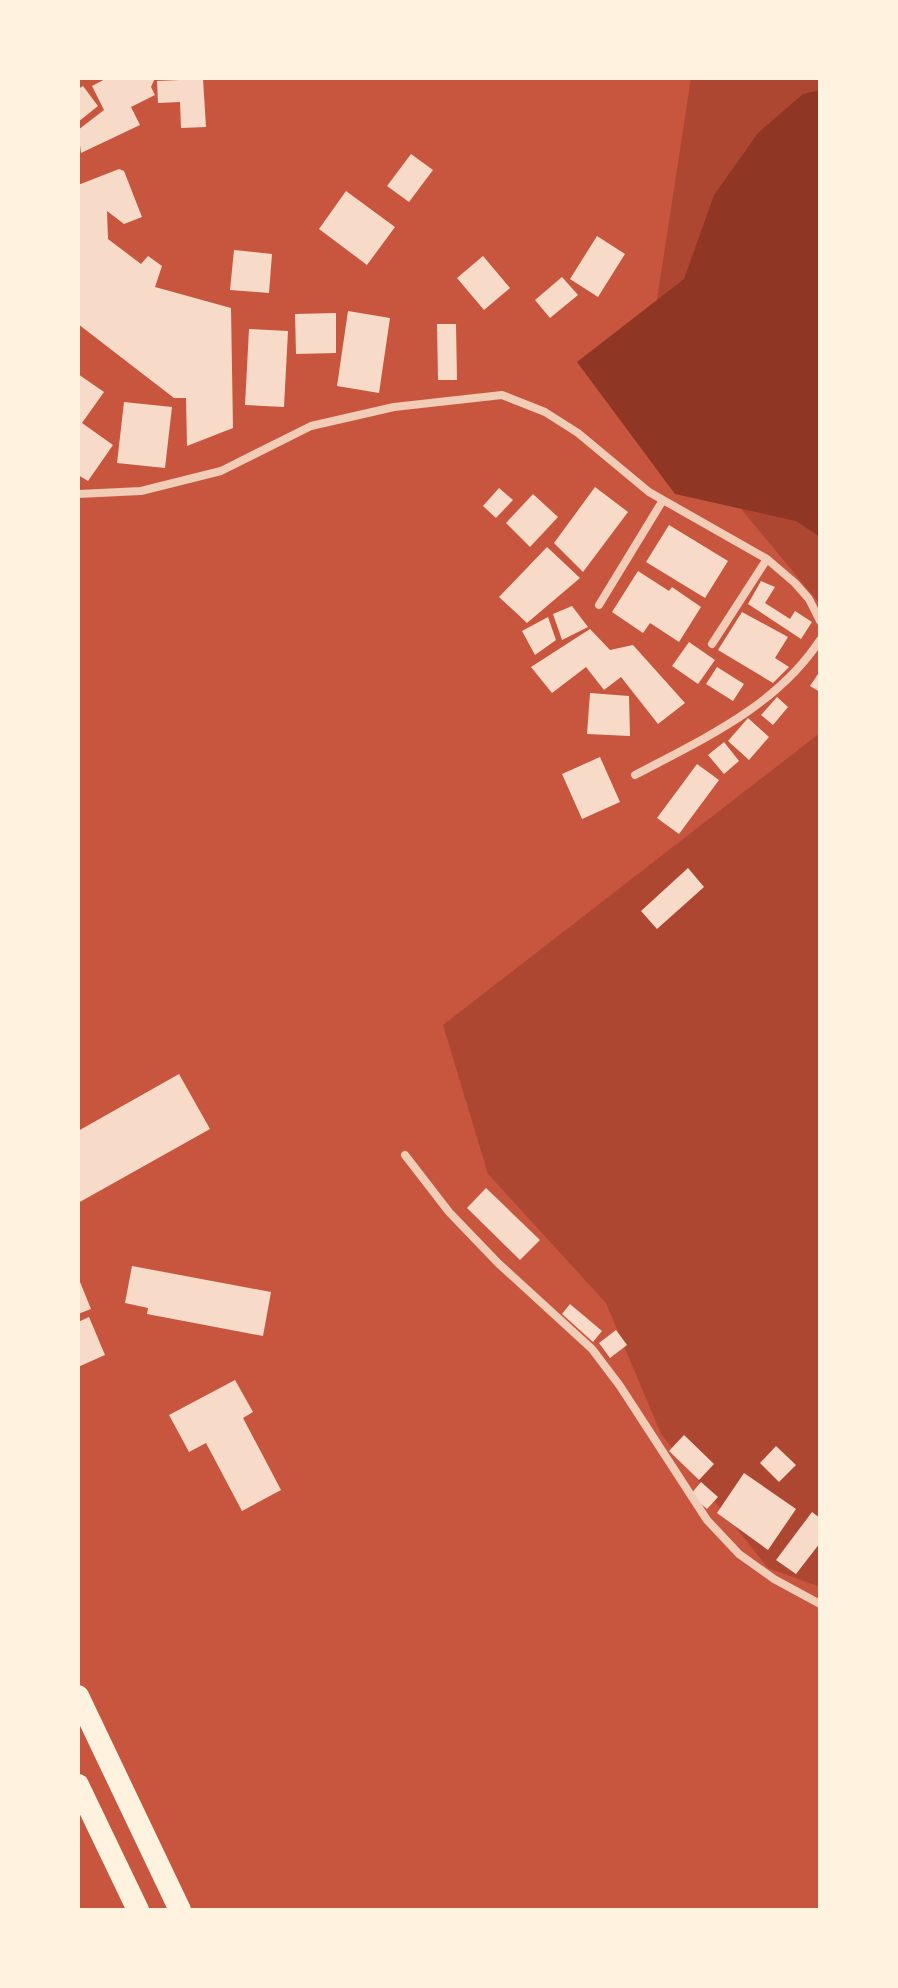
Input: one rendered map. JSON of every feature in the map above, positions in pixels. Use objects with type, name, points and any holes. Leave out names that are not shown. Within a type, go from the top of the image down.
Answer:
[{"type":"highway","points":[[78,1696],[180,1910]]},
{"type":"highway","points":[[78,1785],[138,1910]]},
{"type":"street","points":[[78,494],[141,491],[221,471],[311,426],[394,407],[502,395],[545,412],[578,433],[649,492],[767,559],[809,599],[820,621]]},
{"type":"street","points":[[599,605],[663,500]]},
{"type":"street","points":[[712,644],[767,559]]},
{"type":"street","points":[[635,775],[756,707],[805,663],[820,640]]},
{"type":"street","points":[[405,1155],[449,1212],[498,1263],[592,1349],[620,1386],[707,1520],[739,1554],[774,1579],[820,1604]]},
{"type":"shaded area","points":[[691,78],[820,78],[820,604],[643,391]]},
{"type":"shaded area","points":[[820,90],[820,537],[796,521],[675,494],[577,362],[684,279],[714,195],[758,133],[803,94]]},
{"type":"shaded area","points":[[820,733],[820,1587],[768,1568],[661,1434],[606,1303],[488,1174],[443,1025]]},
{"type":"building","points":[[107,78],[155,78],[151,87],[155,95],[131,107],[140,125],[81,153],[78,130],[104,110],[92,86]]},
{"type":"building","points":[[203,79],[206,127],[181,128],[180,102],[158,103],[157,81]]},
{"type":"building","points":[[83,86],[98,106],[78,122],[78,89]]},
{"type":"building","points":[[411,154],[433,170],[409,202],[387,186]]},
{"type":"building","points":[[119,169],[124,171],[142,217],[124,224],[107,211],[108,239],[141,264],[148,256],[162,266],[155,287],[231,308],[233,428],[187,446],[186,398],[174,398],[78,324],[78,185]]},
{"type":"building","points":[[346,191],[395,227],[367,265],[319,229]]},
{"type":"building","points":[[597,236],[625,254],[598,297],[570,279]]},
{"type":"building","points":[[234,250],[272,254],[269,293],[230,290]]},
{"type":"building","points":[[483,256],[510,288],[484,310],[457,278]]},
{"type":"building","points":[[562,277],[578,295],[550,318],[535,300]]},
{"type":"building","points":[[348,311],[390,318],[379,393],[337,386]]},
{"type":"building","points":[[336,313],[336,353],[296,354],[295,314]]},
{"type":"building","points":[[437,324],[456,324],[457,380],[438,380]]},
{"type":"building","points":[[249,329],[288,331],[284,407],[245,405]]},
{"type":"building","points":[[78,374],[104,392],[82,423],[113,445],[88,481],[78,475]]},
{"type":"building","points":[[124,402],[172,407],[165,468],[117,463]]},
{"type":"building","points":[[595,487],[628,512],[583,572],[554,543]]},
{"type":"building","points":[[499,488],[513,500],[496,518],[483,506]]},
{"type":"building","points":[[533,494],[558,517],[530,547],[506,523]]},
{"type":"building","points":[[669,525],[728,561],[705,598],[646,562]]},
{"type":"building","points":[[547,547],[580,578],[527,623],[499,597]]},
{"type":"building","points":[[638,571],[669,591],[672,587],[701,607],[679,642],[650,623],[643,633],[612,612]]},
{"type":"building","points":[[761,581],[775,587],[765,603],[790,619],[795,611],[812,622],[801,639],[748,604]]},
{"type":"building","points":[[572,606],[588,627],[562,640],[553,614]]},
{"type":"building","points":[[742,612],[788,637],[775,658],[789,667],[773,683],[718,650]]},
{"type":"building","points":[[548,617],[556,640],[535,655],[522,631]]},
{"type":"building","points":[[590,629],[610,650],[633,645],[685,703],[658,724],[621,677],[604,690],[586,667],[552,693],[531,667]]},
{"type":"building","points":[[689,642],[715,660],[698,684],[672,666]]},
{"type":"building","points":[[717,667],[744,684],[733,701],[706,684]]},
{"type":"building","points":[[820,671],[820,692],[810,686]]},
{"type":"building","points":[[590,693],[629,696],[630,736],[587,734]]},
{"type":"building","points":[[777,697],[788,707],[773,725],[761,715]]},
{"type":"building","points":[[748,718],[769,737],[749,760],[728,741]]},
{"type":"building","points":[[724,742],[739,761],[724,774],[708,755]]},
{"type":"building","points":[[600,757],[620,802],[582,819],[562,774]]},
{"type":"building","points":[[697,764],[719,780],[679,834],[657,818]]},
{"type":"building","points":[[688,868],[704,887],[657,929],[641,911]]},
{"type":"building","points":[[179,1074],[210,1129],[78,1203],[78,1131]]},
{"type":"building","points":[[486,1188],[540,1240],[520,1260],[467,1208]]},
{"type":"building","points":[[132,1266],[271,1292],[263,1336],[147,1314],[148,1308],[125,1303]]},
{"type":"building","points":[[78,1277],[91,1309],[78,1314]]},
{"type":"building","points":[[570,1304],[602,1331],[593,1342],[562,1314]]},
{"type":"building","points":[[89,1317],[105,1355],[78,1367],[78,1322]]},
{"type":"building","points":[[616,1330],[627,1345],[610,1358],[599,1343]]},
{"type":"building","points":[[235,1380],[253,1412],[243,1418],[281,1490],[242,1511],[206,1443],[189,1452],[169,1415]]},
{"type":"building","points":[[684,1435],[714,1464],[699,1480],[669,1451]]},
{"type":"building","points":[[776,1446],[796,1465],[779,1482],[760,1463]]},
{"type":"building","points":[[744,1473],[796,1509],[768,1550],[717,1513]]},
{"type":"building","points":[[701,1482],[718,1497],[707,1509],[690,1495]]},
{"type":"building","points":[[812,1512],[820,1518],[820,1543],[796,1574],[776,1560]]}]
